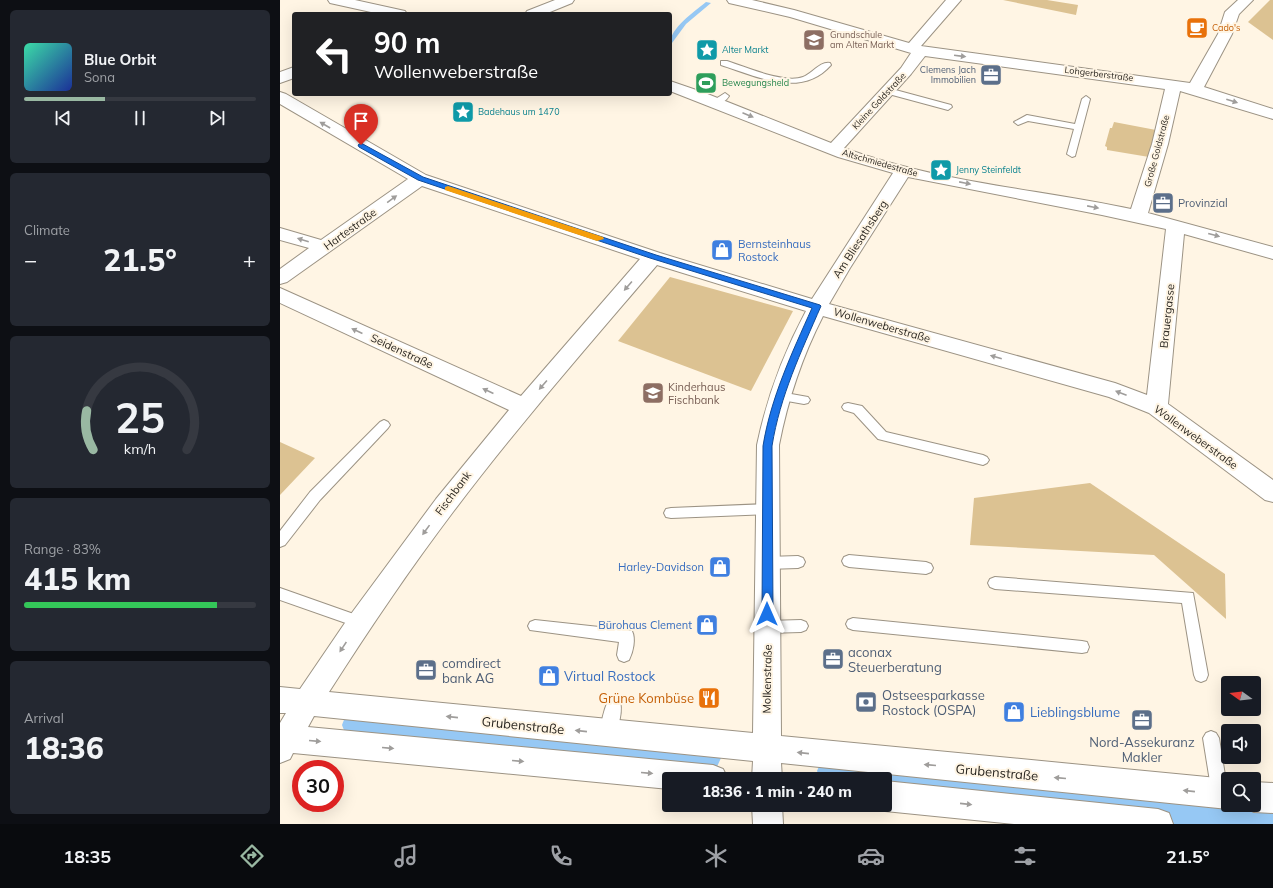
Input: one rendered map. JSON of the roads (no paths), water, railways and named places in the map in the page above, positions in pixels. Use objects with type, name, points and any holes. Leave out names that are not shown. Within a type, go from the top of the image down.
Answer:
[{"type":"street","points":[[537,12],[568,0]]},
{"type":"street","points":[[734,0],[794,14],[916,50]]},
{"type":"street","name":"Kleine Goldstraße","points":[[834,149],[888,91],[916,50],[954,0]]},
{"type":"street","points":[[1195,89],[1225,34],[1232,12],[1246,0]]},
{"type":"street","points":[[343,1],[391,12]]},
{"type":"street","name":"Lohgerberstraße","points":[[916,50],[1091,77],[1174,85],[1195,89],[1273,114]]},
{"type":"street","points":[[280,78],[292,73]]},
{"type":"street","name":"Große Goldstraße","points":[[1138,217],[1160,144],[1174,85]]},
{"type":"street","name":"Altschmiedestraße","points":[[678,88],[721,99],[834,149],[903,171],[1176,225],[1273,253]]},
{"type":"street","name":"Wollenweberstraße","points":[[280,97],[420,179],[653,257],[817,306],[1116,391],[1157,407],[1273,492]]},
{"type":"street","name":"Am Bliesathsberg","points":[[817,306],[903,171]]},
{"type":"street","name":"Hartestraße","points":[[280,278],[420,179]]},
{"type":"street","name":"Brauergasse","points":[[1157,407],[1176,225]]},
{"type":"street","points":[[280,234],[325,247]]},
{"type":"street","name":"Fischbank","points":[[282,742],[360,622],[453,494],[524,407],[653,257]]},
{"type":"street","name":"Seidenstraße","points":[[280,295],[524,407]]},
{"type":"street","name":"Molkenstraße","points":[[766,749],[768,446],[771,423],[784,380],[817,306]]},
{"type":"street","name":"Grubenstraße","points":[[280,700],[608,734],[1221,794]]},
{"type":"street","points":[[282,742],[662,775]]},
{"type":"street","points":[[766,749],[767,772]]},
{"type":"street","points":[[892,797],[1158,824]]},
{"type":"street","points":[[1261,797],[1273,798]]},
{"type":"street","points":[[768,812],[768,824]]},
{"type":"lane","points":[[724,63],[775,80],[804,80],[827,65]]},
{"type":"lane","points":[[888,91],[948,107]]},
{"type":"lane","points":[[1072,154],[1086,99]]},
{"type":"lane","points":[[1018,122],[1027,118],[1079,127]]},
{"type":"lane","points":[[780,396],[804,400]]},
{"type":"lane","points":[[848,407],[858,409],[882,436],[983,460]]},
{"type":"lane","points":[[280,541],[315,496],[384,425]]},
{"type":"lane","points":[[671,513],[768,509]]},
{"type":"lane","points":[[849,561],[926,568]]},
{"type":"lane","points":[[767,563],[798,562]]},
{"type":"lane","points":[[995,583],[1188,597],[1200,675]]},
{"type":"lane","points":[[280,594],[360,622]]},
{"type":"lane","points":[[853,624],[1082,647]]},
{"type":"lane","points":[[535,626],[627,636],[624,654]]},
{"type":"lane","points":[[767,627],[801,626]]},
{"type":"lane","points":[[608,734],[614,704]]},
{"type":"lane","points":[[1212,738],[1221,780]]},
{"type":"waterway","points":[[672,39],[684,23],[708,3]]},
{"type":"waterway","points":[[361,725],[701,758]]},
{"type":"waterway","points":[[837,771],[1113,801],[1273,816]]},
{"type":"place","name":"Cado's","points":[[1197,28]]},
{"type":"place","name":"Grundschule am Alten Markt","points":[[814,40]]},
{"type":"place","name":"Alter Markt","points":[[707,50]]},
{"type":"place","name":"Clemens Jach Immobilien","points":[[991,75]]},
{"type":"place","name":"Bewegungsheld","points":[[706,83]]},
{"type":"place","name":"Badehaus um 1470","points":[[463,112]]},
{"type":"place","name":"Jenny Steinfeldt","points":[[941,170]]},
{"type":"place","name":"Provinzial","points":[[1163,203]]},
{"type":"place","name":"Bernsteinhaus Rostock","points":[[722,250]]},
{"type":"place","name":"Kinderhaus Fischbank","points":[[653,393]]},
{"type":"place","name":"Harley-Davidson","points":[[720,567]]},
{"type":"place","name":"Bürohaus Clement","points":[[707,625]]},
{"type":"place","name":"aconax Steuerberatung","points":[[833,659]]},
{"type":"place","name":"comdirect bank AG","points":[[426,670]]},
{"type":"place","name":"Virtual Rostock","points":[[549,676]]},
{"type":"place","name":"Grüne Kombüse","points":[[709,698]]},
{"type":"place","name":"Ostseesparkasse Rostock (OSPA)","points":[[866,702]]},
{"type":"place","name":"Lieblingsblume","points":[[1014,712]]},
{"type":"place","name":"Nord-Assekuranz Makler","points":[[1142,720]]}]
